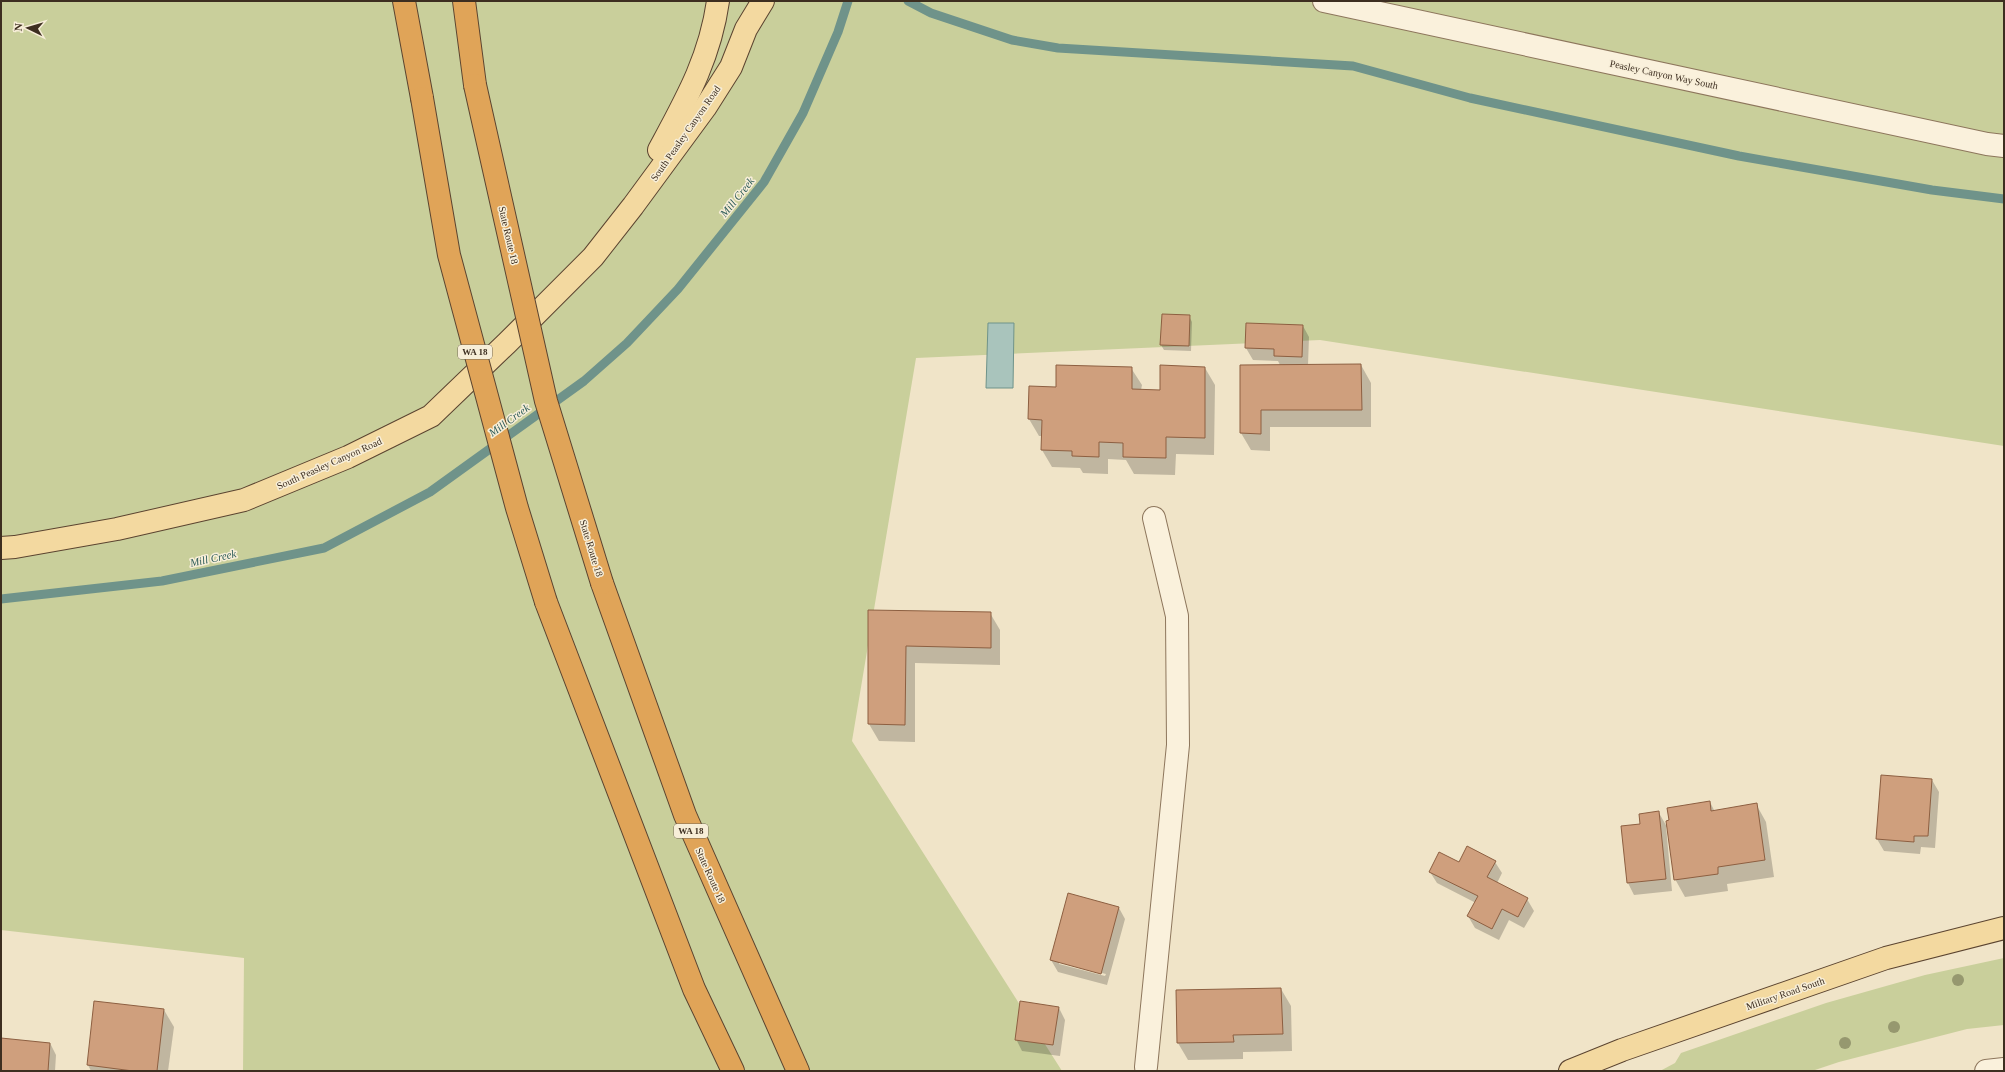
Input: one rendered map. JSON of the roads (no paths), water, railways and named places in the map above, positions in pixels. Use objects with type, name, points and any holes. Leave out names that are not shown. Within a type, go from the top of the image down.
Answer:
[{"type":"highway","name":"WA 18","points":[[404,1],[449,254],[517,508],[546,602],[694,989],[732,1071]]},
{"type":"highway","name":"State Route 18","points":[[464,1],[475,85],[546,401],[602,583],[684,815],[798,1071]]},
{"type":"main road","name":"South Peasley Canyon Road","points":[[594,256],[656,155],[688,97],[703,64],[714,29],[718,1]]},
{"type":"main road","name":"South Peasley Canyon Road","points":[[1,548],[15,547],[117,529],[244,500],[348,457],[431,416],[594,256],[705,108],[731,67],[746,30],[763,1]]},
{"type":"main road","name":"Military Road South","points":[[1571,1071],[1630,1047],[1886,958],[2004,928]]},
{"type":"street","name":"Peasley Canyon Way South","points":[[1324,1],[1987,144],[2004,146]]},
{"type":"street","points":[[1147,1070],[1178,753],[1177,616],[1154,518]]},
{"type":"street","points":[[1986,1071],[2004,1069]]},
{"type":"water","points":[[988,323],[1014,323],[1013,388],[986,388]]},
{"type":"waterway","name":"Mill Creek","points":[[1,599],[162,581],[324,548],[430,492],[584,381],[627,343],[678,289],[764,182],[803,113],[838,32],[848,1]]},
{"type":"waterway","points":[[908,1],[931,13],[1012,40],[1058,48],[1353,66],[1470,98],[1739,156],[1932,190],[2004,199]]}]
